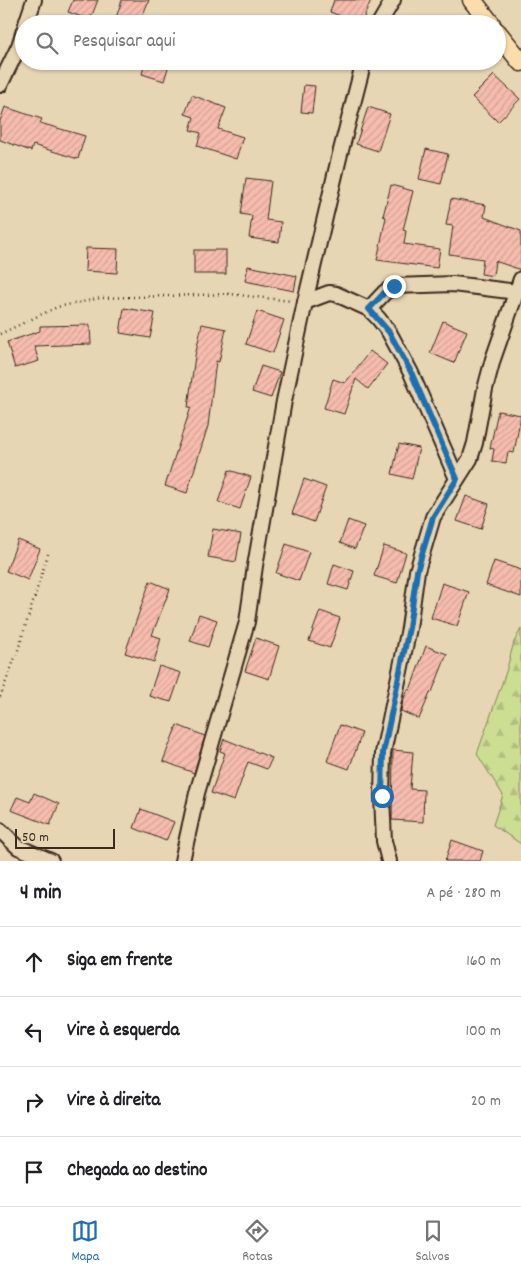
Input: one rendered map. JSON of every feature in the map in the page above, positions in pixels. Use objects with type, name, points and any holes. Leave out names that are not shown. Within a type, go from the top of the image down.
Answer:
[{"type":"main road","points":[[472,0],[484,15]]},
{"type":"main road","points":[[506,43],[521,62]]},
{"type":"street","points":[[29,15],[34,0]]},
{"type":"street","points":[[384,15],[393,0]]},
{"type":"street","points":[[0,85],[15,54]]},
{"type":"street","points":[[182,861],[197,793],[247,622],[284,401],[305,302],[362,70]]},
{"type":"street","points":[[369,309],[385,292],[394,286],[454,284],[519,286],[493,359],[485,389],[475,444],[470,459],[433,517],[417,571],[409,628],[383,753],[383,823],[384,840],[389,861]]},
{"type":"street","points":[[305,302],[329,293],[344,297],[369,309],[389,332],[411,372],[457,479]]},
{"type":"street","points":[[0,830],[18,847],[51,861]]},
{"type":"path","points":[[0,334],[56,307],[102,298],[230,294],[305,302]]},
{"type":"path","points":[[0,697],[18,650],[48,554]]},
{"type":"green space","points":[[521,629],[521,844],[493,825],[503,795],[477,754],[506,672],[514,642]]},
{"type":"building","points":[[73,0],[98,0],[92,15],[76,15],[68,12]]},
{"type":"building","points":[[122,0],[149,0],[143,15],[117,15]]},
{"type":"building","points":[[334,0],[371,0],[365,15],[338,15],[330,12]]},
{"type":"building","points":[[143,70],[167,70],[164,81],[142,74]]},
{"type":"building","points":[[494,75],[520,99],[498,122],[472,97]]},
{"type":"building","points":[[304,85],[315,86],[312,113],[301,112]]},
{"type":"building","points":[[192,95],[226,108],[218,129],[243,137],[236,159],[197,146],[201,133],[190,130],[194,117],[185,114]]},
{"type":"building","points":[[5,107],[42,119],[40,123],[85,136],[78,159],[33,145],[31,151],[0,140],[0,121]]},
{"type":"building","points":[[368,107],[390,114],[378,151],[356,144]]},
{"type":"building","points":[[426,149],[448,154],[441,184],[419,179]]},
{"type":"building","points":[[246,178],[271,181],[266,220],[281,222],[279,242],[249,238],[252,216],[241,214]]},
{"type":"building","points":[[391,185],[413,191],[403,230],[406,231],[404,244],[440,249],[437,268],[377,260],[386,217],[383,216]]},
{"type":"building","points":[[451,199],[486,205],[484,217],[521,231],[521,270],[495,261],[493,276],[481,274],[483,259],[449,254],[453,226],[446,225]]},
{"type":"building","points":[[86,248],[118,249],[117,273],[85,271]]},
{"type":"building","points":[[194,250],[226,250],[226,274],[194,274]]},
{"type":"building","points":[[248,266],[297,276],[294,291],[245,281]]},
{"type":"building","points":[[124,308],[155,313],[150,338],[120,333]]},
{"type":"building","points":[[257,311],[284,320],[273,353],[246,344]]},
{"type":"building","points":[[443,321],[467,331],[454,363],[430,353]]},
{"type":"building","points":[[202,324],[226,329],[219,362],[216,361],[208,426],[187,493],[165,486],[191,407],[188,407],[195,356]]},
{"type":"building","points":[[90,325],[91,344],[34,346],[39,361],[15,368],[7,342],[40,331],[40,326]]},
{"type":"building","points":[[370,351],[387,364],[368,389],[356,379],[344,414],[324,408],[333,379],[345,383]]},
{"type":"building","points":[[261,366],[280,372],[271,398],[252,392]]},
{"type":"building","points":[[498,411],[521,415],[514,453],[508,452],[506,463],[492,461],[494,449],[490,448]]},
{"type":"building","points":[[399,444],[419,448],[412,479],[392,474]]},
{"type":"building","points":[[229,470],[251,477],[240,509],[218,502]]},
{"type":"building","points":[[304,479],[326,487],[314,522],[292,514]]},
{"type":"building","points":[[466,496],[489,504],[481,529],[457,521]]},
{"type":"building","points":[[348,520],[364,526],[355,549],[340,543]]},
{"type":"building","points":[[213,529],[241,534],[236,562],[208,557]]},
{"type":"building","points":[[18,540],[40,549],[28,580],[6,571]]},
{"type":"building","points":[[286,544],[309,552],[299,581],[276,573]]},
{"type":"building","points":[[384,546],[406,553],[397,583],[374,576]]},
{"type":"building","points":[[494,561],[521,570],[521,597],[486,585]]},
{"type":"building","points":[[334,564],[354,571],[348,590],[328,584]]},
{"type":"building","points":[[150,581],[170,589],[152,635],[161,638],[154,662],[125,653]]},
{"type":"building","points":[[442,583],[469,592],[457,626],[431,618]]},
{"type":"building","points":[[320,611],[340,618],[330,648],[309,641]]},
{"type":"building","points":[[199,614],[217,620],[208,647],[190,641]]},
{"type":"building","points":[[256,638],[279,646],[269,679],[245,671]]},
{"type":"building","points":[[426,646],[447,654],[419,719],[401,711],[403,701],[408,689],[410,690]]},
{"type":"building","points":[[159,666],[181,673],[171,702],[149,696]]},
{"type":"building","points":[[177,725],[205,736],[194,773],[163,761]]},
{"type":"building","points":[[340,725],[362,733],[349,769],[327,761]]},
{"type":"building","points":[[224,739],[272,758],[267,769],[248,762],[234,801],[211,793],[225,753],[220,751]]},
{"type":"building","points":[[393,750],[413,752],[410,789],[424,790],[423,822],[392,820]]},
{"type":"building","points":[[34,793],[59,804],[50,825],[11,810],[17,797],[30,802]]},
{"type":"building","points":[[141,809],[174,822],[166,841],[134,828]]},
{"type":"building","points":[[452,840],[483,851],[480,861],[445,861]]},
{"type":"route","points":[[382,796],[383,753],[409,628],[417,571],[433,517],[457,479],[411,372],[389,332],[369,309],[385,292],[394,286]]}]
